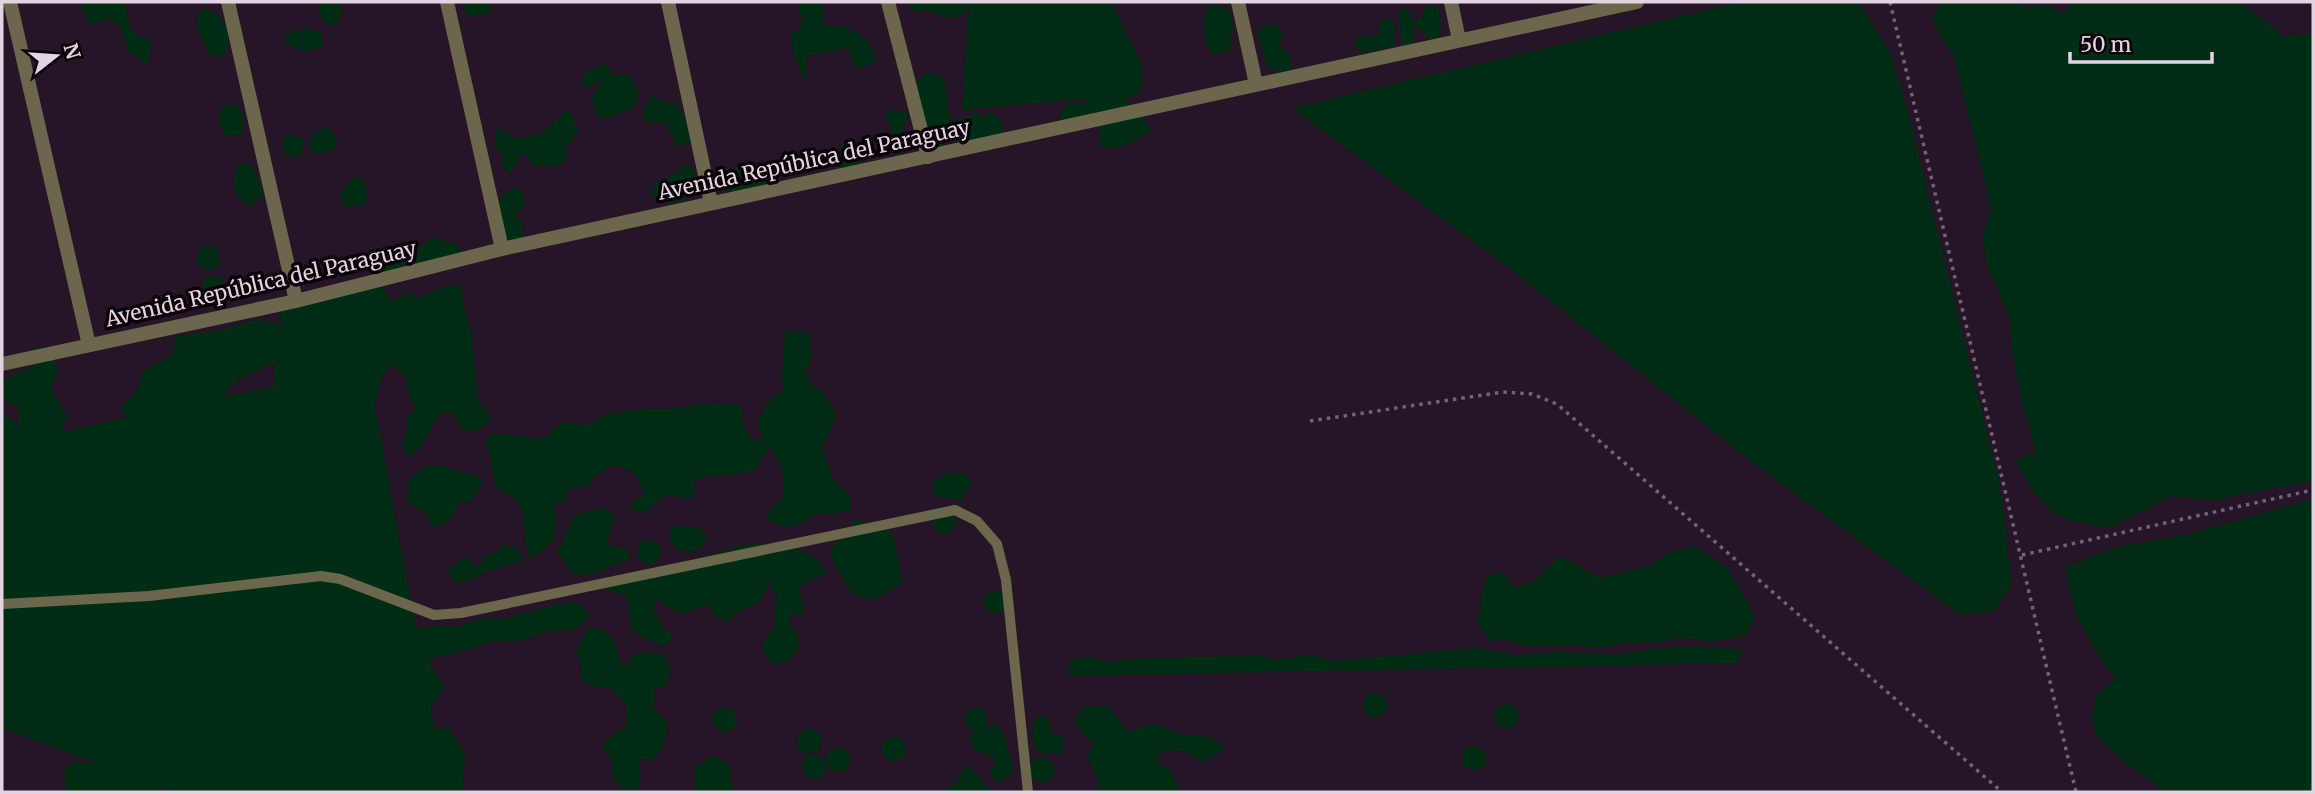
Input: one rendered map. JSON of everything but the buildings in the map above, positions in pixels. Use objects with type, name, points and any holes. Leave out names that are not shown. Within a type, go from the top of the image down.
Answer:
[{"type":"street","points":[[10,2],[89,345]]},
{"type":"street","points":[[228,2],[296,301]]},
{"type":"street","points":[[447,2],[502,249]]},
{"type":"street","points":[[668,2],[711,203]]},
{"type":"street","points":[[888,2],[928,157]]},
{"type":"street","points":[[1238,2],[1256,84]]},
{"type":"street","points":[[1451,2],[1459,40]]},
{"type":"street","name":"Avenida República del Paraguay","points":[[2,364],[296,301],[502,249],[1637,2]]},
{"type":"lane","points":[[2,604],[149,596],[321,576],[340,579],[434,615],[461,613],[955,510],[977,521],[998,544],[1006,580],[1028,792]]},
{"type":"path","points":[[1890,2],[2076,792]]},
{"type":"path","points":[[1310,421],[1503,392],[1532,394],[1557,404],[2002,792]]},
{"type":"path","points":[[2021,555],[2313,490]]},
{"type":"green space","points":[[80,2],[124,2],[132,32],[151,41],[148,65],[129,52],[120,27],[109,18],[89,25]]},
{"type":"green space","points":[[322,2],[339,2],[342,12],[336,26],[324,22],[319,12]]},
{"type":"green space","points":[[464,2],[489,2],[491,13],[466,17]]},
{"type":"green space","points":[[799,2],[822,2],[825,26],[843,27],[858,33],[869,45],[876,61],[856,69],[847,48],[806,56],[805,82],[792,44],[792,30],[799,30],[802,23]]},
{"type":"green space","points":[[909,2],[1111,2],[1142,65],[1141,92],[1124,99],[1138,110],[1151,131],[1127,145],[1107,148],[1100,147],[1100,130],[1094,126],[1064,126],[1059,115],[1069,103],[1081,104],[1091,98],[962,110],[969,4],[960,17],[941,17],[927,9],[917,12],[909,7]]},
{"type":"green space","points":[[1742,2],[1858,2],[1891,54],[1910,120],[2000,487],[2012,583],[1994,611],[1961,615],[1753,463],[1511,269],[1292,108]]},
{"type":"green space","points":[[1941,2],[2022,2],[2025,9],[2045,4],[2063,13],[2073,2],[2238,2],[2283,37],[2313,33],[2313,481],[2212,500],[2172,496],[2108,528],[2076,522],[2053,513],[2034,492],[2016,461],[2036,451],[2020,394],[2011,342],[2010,318],[1987,265],[1983,236],[1991,209],[1985,180],[1955,60],[1932,20]]},
{"type":"green space","points":[[1211,5],[1229,9],[1234,30],[1230,36],[1228,51],[1212,54],[1207,43],[1204,19],[1207,7]]},
{"type":"green space","points":[[205,8],[218,17],[226,28],[228,41],[224,57],[210,56],[198,30],[197,16]]},
{"type":"green space","points":[[1404,8],[1410,13],[1412,21],[1422,18],[1425,8],[1438,8],[1440,35],[1436,39],[1429,39],[1415,27],[1411,45],[1402,45],[1399,13]]},
{"type":"green space","points":[[1384,18],[1391,20],[1396,26],[1393,35],[1395,46],[1362,53],[1356,48],[1356,40],[1360,36],[1380,34],[1378,28]]},
{"type":"green space","points":[[1272,24],[1280,26],[1283,35],[1279,45],[1289,54],[1292,71],[1284,73],[1268,68],[1266,64],[1257,39],[1259,29]]},
{"type":"green space","points":[[307,29],[321,33],[321,48],[303,51],[283,42],[292,31]]},
{"type":"green space","points":[[604,64],[613,69],[608,74],[630,75],[639,93],[634,107],[609,118],[596,116],[592,98],[604,77],[592,86],[584,87],[581,82],[584,74]]},
{"type":"green space","points":[[928,72],[944,78],[950,121],[976,112],[981,117],[993,113],[1002,121],[1004,139],[989,152],[955,144],[950,129],[944,145],[935,150],[929,148],[917,94],[918,79]]},
{"type":"green space","points":[[651,95],[664,103],[676,104],[690,124],[690,141],[679,147],[664,122],[655,123],[641,119]]},
{"type":"green space","points":[[237,104],[243,116],[243,128],[238,136],[225,135],[218,118],[222,106]]},
{"type":"green space","points":[[567,108],[578,131],[565,149],[567,152],[564,162],[556,166],[532,165],[528,155],[520,155],[511,173],[500,164],[504,156],[494,146],[497,127],[515,139],[542,134]]},
{"type":"green space","points":[[891,109],[904,111],[908,116],[903,129],[906,145],[898,158],[879,138],[891,135],[892,127],[885,118]]},
{"type":"green space","points":[[328,127],[336,137],[337,144],[329,153],[312,153],[310,141],[317,131]]},
{"type":"green space","points":[[292,134],[305,141],[296,158],[286,155],[283,150],[283,138]]},
{"type":"green space","points":[[843,142],[857,151],[862,158],[852,172],[842,175],[838,158]]},
{"type":"green space","points":[[244,161],[254,168],[264,193],[250,206],[239,199],[234,183],[236,170]]},
{"type":"green space","points":[[687,163],[697,177],[698,194],[684,201],[668,204],[650,193],[657,181],[674,175]]},
{"type":"green space","points":[[745,166],[765,168],[767,183],[755,194],[719,190],[712,174]]},
{"type":"green space","points":[[357,174],[366,188],[365,204],[344,207],[340,193]]},
{"type":"green space","points":[[518,188],[523,193],[525,207],[514,213],[523,224],[522,238],[506,240],[494,207],[506,192]]},
{"type":"green space","points":[[433,237],[459,246],[461,256],[385,279],[379,272],[379,260],[392,247],[413,252]]},
{"type":"green space","points":[[208,245],[217,249],[220,266],[207,271],[196,263],[200,249]]},
{"type":"green space","points":[[212,275],[222,280],[225,296],[211,302],[200,294],[204,280]]},
{"type":"green space","points":[[460,285],[472,340],[478,401],[490,415],[489,423],[473,432],[461,428],[452,413],[444,410],[422,446],[408,457],[402,445],[407,433],[408,417],[416,411],[406,377],[392,364],[381,379],[375,407],[416,629],[438,625],[455,627],[485,618],[501,619],[564,603],[577,602],[590,615],[576,628],[566,631],[551,630],[518,641],[493,641],[453,654],[429,658],[431,666],[445,686],[438,698],[430,703],[435,730],[449,728],[465,754],[463,792],[176,792],[162,787],[160,791],[147,792],[66,792],[64,773],[72,761],[99,764],[2,728],[2,412],[18,426],[19,408],[2,398],[2,384],[15,373],[33,367],[34,347],[50,348],[58,371],[51,389],[67,415],[61,432],[127,418],[121,409],[138,389],[144,371],[171,356],[177,336],[216,331],[255,321],[281,326],[280,309],[350,292],[382,287],[390,301],[415,291],[413,301],[444,286]],"holes":[[[275,362],[273,387],[223,397],[236,381]]]},
{"type":"green space","points":[[786,331],[809,333],[812,357],[805,371],[813,386],[824,393],[836,415],[822,448],[834,480],[851,497],[849,511],[819,513],[802,523],[785,527],[767,520],[770,509],[784,497],[780,463],[769,448],[755,469],[746,473],[696,478],[693,483],[693,497],[668,495],[656,501],[647,513],[635,512],[630,504],[645,495],[632,470],[613,465],[595,476],[590,485],[567,490],[565,503],[554,505],[554,540],[532,558],[525,540],[522,511],[509,494],[496,488],[485,442],[493,433],[542,439],[563,423],[587,425],[608,414],[707,403],[741,405],[744,425],[752,441],[763,439],[758,423],[770,399],[784,390],[781,377]]},
{"type":"green space","points":[[444,465],[459,472],[476,475],[483,484],[471,501],[461,501],[447,523],[433,526],[425,512],[407,502],[409,480],[426,466]]},
{"type":"green space","points":[[949,472],[964,474],[972,482],[961,500],[935,496],[932,482]]},
{"type":"green space","points":[[2313,499],[2313,792],[2166,792],[2127,764],[2097,736],[2092,718],[2096,696],[2116,678],[2101,660],[2076,615],[2065,567],[2121,546],[2186,535]]},
{"type":"green space","points":[[604,508],[615,515],[607,544],[628,550],[630,559],[594,573],[574,574],[556,551],[562,544],[574,515]]},
{"type":"green space","points":[[952,513],[956,519],[953,530],[946,534],[935,530],[932,519]]},
{"type":"green space","points":[[856,519],[892,533],[903,582],[874,600],[852,594],[834,563],[830,550]]},
{"type":"green space","points":[[673,526],[699,527],[706,536],[703,547],[694,552],[676,549],[669,536]]},
{"type":"green space","points":[[649,540],[660,547],[661,552],[654,563],[649,564],[638,557],[637,552],[644,541]]},
{"type":"green space","points":[[767,543],[808,554],[821,564],[826,573],[798,587],[804,605],[803,615],[791,614],[787,622],[797,633],[799,648],[788,661],[776,664],[769,661],[762,646],[766,636],[773,631],[777,597],[770,584],[760,601],[736,613],[727,621],[717,618],[707,605],[680,614],[657,600],[652,607],[664,628],[674,638],[664,646],[632,629],[626,595],[605,590],[605,579],[692,560],[740,546]]},
{"type":"green space","points":[[505,544],[510,548],[516,547],[520,556],[526,559],[453,583],[448,568],[466,557],[478,568],[482,563],[481,558],[498,552]]},
{"type":"green space","points":[[1696,547],[1727,567],[1755,617],[1746,635],[1711,642],[1680,637],[1660,642],[1600,648],[1578,645],[1529,646],[1506,640],[1491,641],[1477,623],[1485,578],[1503,572],[1514,588],[1533,582],[1560,556],[1600,578],[1647,567],[1672,551]]},
{"type":"green space","points":[[995,591],[1003,594],[1006,602],[1003,610],[995,613],[987,610],[984,602],[987,594]]},
{"type":"green space","points":[[589,627],[604,631],[612,637],[620,662],[628,667],[631,655],[649,652],[662,655],[669,666],[666,685],[655,689],[653,709],[667,722],[666,738],[652,760],[638,758],[641,769],[638,790],[623,790],[612,775],[612,761],[603,749],[606,741],[627,725],[626,705],[611,688],[594,686],[579,676],[582,668],[576,650]]},
{"type":"green space","points":[[1682,646],[1742,649],[1737,663],[1069,676],[1069,660],[1087,657],[1110,662],[1135,658],[1262,656],[1275,660],[1309,655],[1335,661],[1475,648],[1516,655],[1558,652],[1618,654]]},
{"type":"green space","points":[[1375,693],[1386,700],[1387,705],[1380,716],[1375,717],[1364,710],[1363,705],[1370,694]]},
{"type":"green space","points":[[1507,704],[1518,711],[1519,716],[1512,727],[1507,728],[1496,721],[1495,716],[1502,705]]},
{"type":"green space","points":[[1108,706],[1129,733],[1151,723],[1182,734],[1210,737],[1226,748],[1203,762],[1182,751],[1164,750],[1154,760],[1171,770],[1180,792],[1090,792],[1100,784],[1087,755],[1095,744],[1085,737],[1075,721],[1083,707]]},
{"type":"green space","points":[[977,707],[984,710],[988,717],[984,729],[997,724],[1008,748],[1013,775],[999,782],[989,775],[996,763],[986,754],[974,749],[968,736],[978,732],[968,728],[965,716],[969,710]]},
{"type":"green space","points":[[725,708],[736,715],[737,720],[730,731],[725,732],[714,725],[713,720],[720,709]]},
{"type":"green space","points":[[1037,715],[1047,718],[1053,735],[1065,737],[1061,754],[1042,753],[1034,747],[1032,731]]},
{"type":"green space","points":[[809,729],[820,736],[821,741],[814,752],[809,753],[798,746],[797,741],[804,730]]},
{"type":"green space","points":[[894,737],[905,744],[906,749],[899,760],[894,761],[883,754],[882,749],[889,738]]},
{"type":"green space","points":[[1474,746],[1485,753],[1486,758],[1479,769],[1474,770],[1463,763],[1462,758],[1469,747]]},
{"type":"green space","points":[[838,748],[849,755],[850,760],[843,771],[838,772],[827,765],[826,760],[833,749]]},
{"type":"green space","points":[[714,755],[729,765],[732,787],[736,792],[698,792],[696,789],[695,766]]},
{"type":"green space","points":[[814,755],[825,762],[826,767],[819,778],[814,779],[803,772],[802,767],[809,756]]},
{"type":"green space","points":[[1042,758],[1053,765],[1054,770],[1047,781],[1042,782],[1031,775],[1030,770],[1037,759]]},
{"type":"green space","points":[[967,764],[991,792],[941,792],[953,786]]}]
